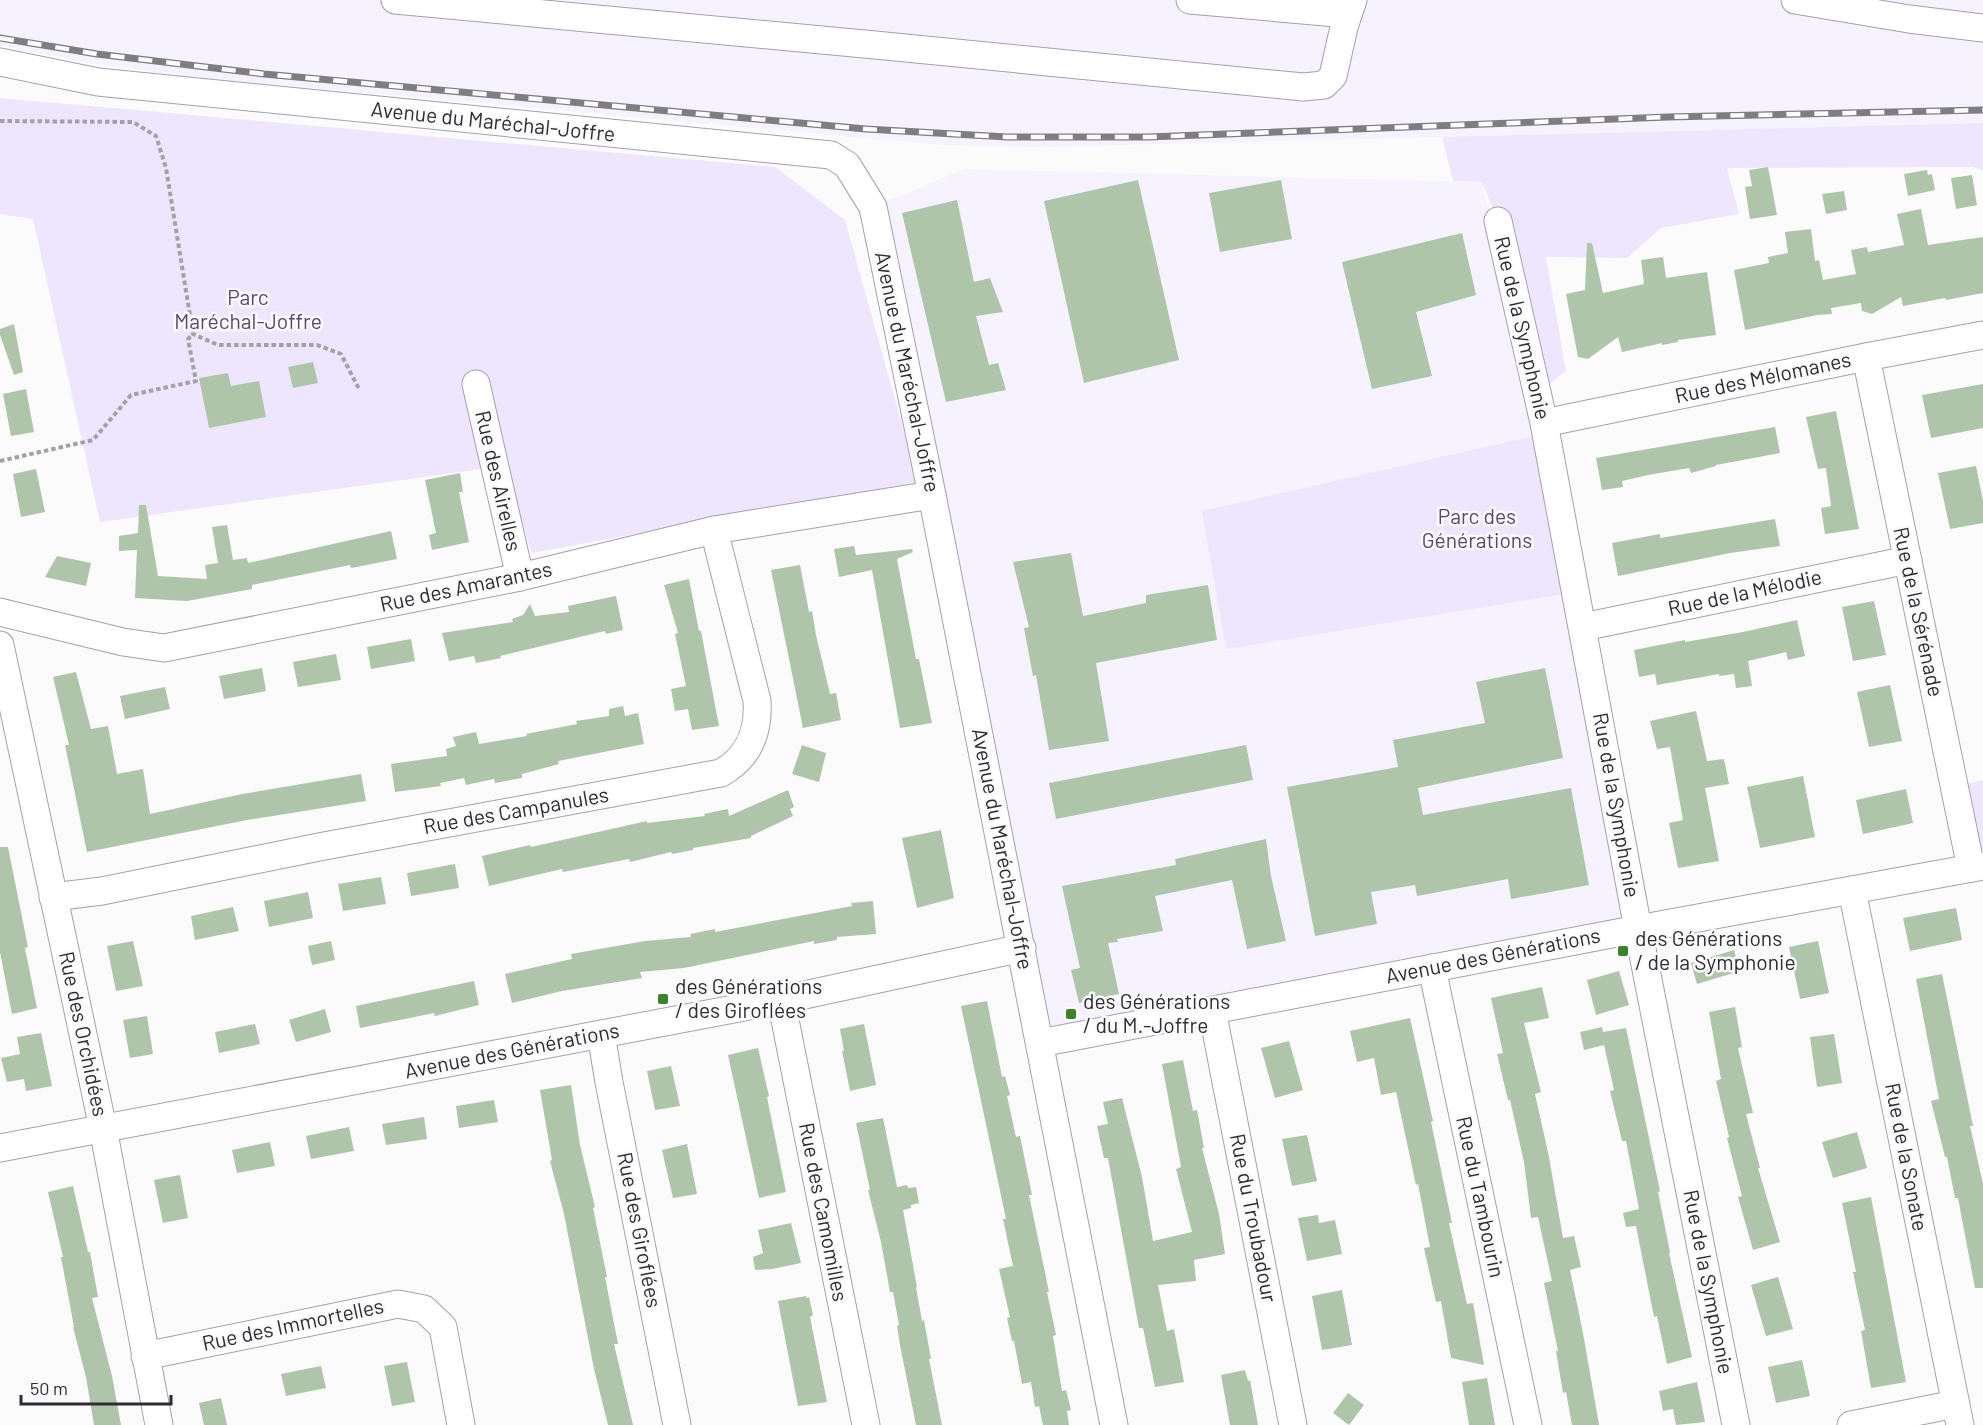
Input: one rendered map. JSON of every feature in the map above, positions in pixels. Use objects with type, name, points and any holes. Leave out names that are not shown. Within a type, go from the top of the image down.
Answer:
[{"type":"street","points":[[395,0],[1303,87],[1324,85],[1335,74],[1351,7],[1190,0]]},
{"type":"street","points":[[1795,0],[1909,19],[1983,28]]},
{"type":"street","name":"Avenue du Maréchal-Joffre","points":[[0,62],[98,82],[831,155],[847,165],[873,207],[1022,948],[1114,1425]]},
{"type":"street","name":"Rue de la Symphonie","points":[[1498,220],[1544,423],[1638,929],[1736,1425]]},
{"type":"street","name":"Rue des Mélomanes","points":[[1544,423],[1983,335]]},
{"type":"street","name":"Rue de la Sérénade","points":[[1866,357],[1908,560],[1977,867]]},
{"type":"street","name":"Rue des Airelles","points":[[476,384],[520,577]]},
{"type":"street","name":"Rue des Amarantes","points":[[0,612],[123,642],[164,648],[520,577],[714,530],[932,495]]},
{"type":"street","name":"Rue des Campanules","points":[[53,897],[102,891],[342,843],[721,773],[733,766],[752,743],[758,716],[758,701],[714,530]]},
{"type":"street","name":"Rue de la Mélodie","points":[[1583,627],[1908,560]]},
{"type":"street","name":"Rue des Orchidées","points":[[0,645],[103,1128],[159,1425]]},
{"type":"street","name":"Avenue des Générations","points":[[1040,1043],[1977,867]]},
{"type":"street","name":"Rue de la Sonate","points":[[1852,890],[1958,1414]]},
{"type":"street","name":"Avenue des Générations","points":[[0,1148],[781,1000],[1022,948]]},
{"type":"street","name":"Rue du Tambourin","points":[[1432,968],[1528,1425]]},
{"type":"street","name":"Rue des Camomilles","points":[[781,1000],[866,1425]]},
{"type":"street","name":"Rue du Troubadour","points":[[1212,1010],[1293,1425]]},
{"type":"street","name":"Rue des Giroflées","points":[[601,1034],[677,1425]]},
{"type":"street","name":"Rue des Immortelles","points":[[145,1356],[398,1304],[424,1310],[442,1327],[460,1425]]},
{"type":"street","points":[[1851,1425],[1958,1414]]},
{"type":"path","points":[[0,121],[132,122],[156,136],[165,168],[193,334]]},
{"type":"path","points":[[193,334],[218,345],[317,345],[341,354],[359,389]]},
{"type":"path","points":[[0,460],[93,440],[131,395],[196,381],[188,339],[193,334]]},
{"type":"shaded area","points":[[0,0],[1983,0],[1983,123],[1044,147],[942,145],[189,77],[90,63],[0,45]]},
{"type":"shaded area","points":[[965,169],[1482,182],[1638,929],[1040,1043],[873,207]]},
{"type":"green space","name":"Parc Maréchal-Joffre","points":[[0,98],[775,167],[845,220],[918,482],[532,553],[503,466],[100,522],[33,219],[0,214]]},
{"type":"green space","points":[[1983,123],[1983,171],[1973,167],[1727,168],[1739,214],[1661,228],[1627,258],[1546,257],[1566,371],[1537,394],[1498,221],[1482,182],[1453,181],[1442,137]]},
{"type":"green space","name":"Parc des Générations","points":[[1539,435],[1570,593],[1226,649],[1202,511]]},
{"type":"green space","points":[[1983,780],[1983,865],[1954,786]]},
{"type":"building","points":[[1768,167],[1777,215],[1750,219],[1745,187],[1752,186],[1749,170]]},
{"type":"building","points":[[1927,170],[1928,175],[1932,174],[1935,190],[1908,196],[1904,174]]},
{"type":"building","points":[[1972,175],[1977,205],[1956,209],[1951,178]]},
{"type":"building","points":[[1138,180],[1179,360],[1084,383],[1044,201]]},
{"type":"building","points":[[1281,180],[1292,239],[1220,252],[1209,193]]},
{"type":"building","points":[[1844,191],[1847,210],[1826,214],[1822,194]]},
{"type":"building","points":[[957,200],[974,282],[990,278],[1003,312],[976,316],[989,365],[998,363],[1006,390],[946,402],[902,213]]},
{"type":"building","points":[[1921,209],[1928,245],[1983,237],[1983,293],[1903,306],[1901,297],[1872,314],[1862,311],[1861,303],[1831,308],[1832,314],[1745,330],[1734,270],[1769,263],[1768,257],[1788,253],[1785,232],[1811,229],[1815,261],[1819,260],[1823,280],[1856,274],[1851,250],[1867,247],[1868,252],[1904,245],[1897,214]]},
{"type":"building","points":[[1462,233],[1476,295],[1416,312],[1432,376],[1372,389],[1342,262]]},
{"type":"building","points":[[1587,243],[1592,243],[1603,293],[1644,284],[1641,260],[1663,257],[1666,278],[1707,272],[1716,335],[1678,340],[1678,342],[1662,345],[1662,343],[1622,352],[1618,337],[1588,359],[1578,357],[1566,294],[1585,290]]},
{"type":"building","points":[[14,324],[23,372],[14,375],[0,329]]},
{"type":"building","points":[[313,362],[318,383],[293,388],[288,367]]},
{"type":"building","points":[[228,373],[231,386],[259,381],[266,417],[209,428],[199,378]]},
{"type":"building","points":[[1983,384],[1983,428],[1931,438],[1922,395]]},
{"type":"building","points":[[26,389],[34,432],[11,436],[3,394]]},
{"type":"building","points":[[1836,411],[1859,529],[1825,534],[1821,508],[1831,506],[1826,468],[1818,469],[1806,417]]},
{"type":"building","points":[[1775,427],[1780,453],[1716,465],[1691,473],[1689,468],[1648,475],[1622,481],[1623,487],[1602,490],[1596,458]]},
{"type":"building","points":[[1976,466],[1983,501],[1983,523],[1950,529],[1938,473]]},
{"type":"building","points":[[36,469],[45,512],[21,517],[13,474]]},
{"type":"building","points":[[460,473],[463,492],[459,492],[469,542],[432,550],[429,535],[436,533],[425,480]]},
{"type":"building","points":[[139,505],[146,505],[158,576],[207,579],[205,565],[218,563],[212,527],[227,525],[233,560],[247,558],[248,563],[391,531],[397,559],[351,568],[350,565],[252,585],[252,589],[187,601],[135,598],[137,550],[119,551],[119,536],[138,533]]},
{"type":"building","points":[[1775,519],[1780,546],[1730,553],[1618,576],[1612,543],[1660,534],[1660,538]]},
{"type":"building","points":[[854,546],[856,555],[912,549],[913,552],[897,559],[916,659],[919,659],[932,723],[900,728],[872,570],[839,577],[834,549]]},
{"type":"building","points":[[1071,553],[1083,616],[1146,603],[1146,595],[1208,585],[1217,640],[1096,663],[1109,741],[1049,750],[1036,675],[1033,676],[1024,628],[1029,627],[1013,562]]},
{"type":"building","points":[[57,556],[91,563],[86,586],[45,577]]},
{"type":"building","points":[[800,565],[809,612],[812,611],[830,694],[836,693],[841,720],[803,728],[771,570]]},
{"type":"building","points":[[689,579],[719,726],[692,730],[688,709],[675,711],[671,689],[686,686],[675,634],[678,633],[664,585]]},
{"type":"building","points":[[616,596],[623,630],[606,634],[605,631],[476,663],[474,656],[449,661],[442,633],[513,622],[512,619],[523,615],[530,604],[535,616],[569,612],[568,606]]},
{"type":"building","points":[[1874,601],[1886,655],[1853,661],[1842,607]]},
{"type":"building","points":[[1797,620],[1805,656],[1788,660],[1786,652],[1748,661],[1752,686],[1736,688],[1734,674],[1719,676],[1719,674],[1657,685],[1655,674],[1639,677],[1634,650],[1743,632]]},
{"type":"building","points":[[411,639],[415,661],[371,669],[367,647]]},
{"type":"building","points":[[336,654],[341,680],[298,687],[293,662]]},
{"type":"building","points":[[262,668],[266,691],[224,699],[219,676]]},
{"type":"building","points":[[1545,668],[1563,758],[1418,788],[1423,815],[1571,788],[1589,885],[1511,899],[1508,879],[1417,896],[1415,885],[1371,892],[1377,924],[1315,936],[1287,787],[1398,767],[1393,740],[1485,723],[1476,682]]},
{"type":"building","points":[[76,672],[91,729],[108,726],[117,774],[143,769],[150,814],[242,794],[361,774],[366,801],[247,820],[87,852],[65,745],[69,745],[53,677]]},
{"type":"building","points":[[1890,685],[1902,741],[1869,747],[1857,692]]},
{"type":"building","points":[[165,687],[170,709],[125,719],[120,696]]},
{"type":"building","points":[[623,706],[625,716],[638,713],[644,744],[558,761],[559,764],[522,774],[522,778],[495,783],[494,779],[466,785],[464,778],[440,783],[441,786],[395,792],[391,764],[447,756],[446,749],[456,746],[453,737],[476,732],[479,744],[527,736],[526,734],[577,724],[576,721],[609,716],[609,709]]},
{"type":"building","points":[[1696,711],[1707,761],[1724,759],[1729,784],[1705,788],[1719,861],[1678,868],[1669,823],[1683,820],[1670,747],[1657,749],[1650,721]]},
{"type":"building","points":[[802,745],[826,753],[819,782],[792,774]]},
{"type":"building","points":[[1246,745],[1253,780],[1056,819],[1049,783]]},
{"type":"building","points":[[1803,776],[1815,837],[1760,848],[1747,787]]},
{"type":"building","points":[[1906,789],[1913,823],[1863,834],[1856,800]]},
{"type":"building","points":[[788,790],[794,807],[790,809],[793,816],[751,838],[672,854],[671,852],[630,862],[629,859],[563,872],[562,869],[489,886],[482,856],[647,821],[647,823],[705,816],[704,814],[728,809],[729,816]]},
{"type":"building","points":[[941,830],[954,898],[917,908],[902,838]]},
{"type":"building","points":[[1266,839],[1271,876],[1286,941],[1247,949],[1232,880],[1155,896],[1163,931],[1117,939],[1118,942],[1108,943],[1119,994],[1079,1003],[1071,970],[1080,968],[1062,886],[1176,865],[1175,859]]},
{"type":"building","points":[[0,847],[8,847],[28,947],[25,948],[37,1008],[12,1014],[0,952]]},
{"type":"building","points":[[455,864],[459,888],[411,896],[407,873]]},
{"type":"building","points":[[381,877],[386,904],[343,911],[338,884]]},
{"type":"building","points":[[308,892],[313,918],[269,927],[264,901]]},
{"type":"building","points":[[873,901],[876,934],[837,937],[837,940],[814,944],[814,941],[684,968],[640,972],[642,978],[562,991],[512,1003],[505,974],[572,959],[571,954],[645,941],[691,937],[690,934],[715,929],[715,932],[852,906],[851,903]]},
{"type":"building","points":[[233,907],[239,931],[195,940],[191,916]]},
{"type":"building","points":[[1956,908],[1962,940],[1910,951],[1903,918]]},
{"type":"building","points":[[133,941],[143,986],[116,991],[107,946]]},
{"type":"building","points":[[331,941],[335,960],[312,965],[308,946]]},
{"type":"building","points":[[1818,941],[1829,993],[1800,999],[1789,947]]},
{"type":"building","points":[[1734,950],[1740,971],[1697,984],[1691,963]]},
{"type":"building","points":[[1619,971],[1629,1005],[1596,1015],[1587,980]]},
{"type":"building","points":[[1942,974],[1983,1184],[1983,1288],[1975,1288],[1958,1198],[1955,1198],[1947,1157],[1945,1157],[1931,1101],[1939,1099],[1916,979]]},
{"type":"building","points":[[474,981],[479,1005],[435,1016],[434,1013],[360,1028],[356,1006]]},
{"type":"building","points":[[1542,987],[1549,1018],[1524,1023],[1541,1092],[1535,1094],[1563,1238],[1574,1236],[1581,1267],[1570,1270],[1599,1425],[1572,1425],[1566,1392],[1563,1393],[1556,1351],[1558,1351],[1544,1283],[1552,1281],[1538,1217],[1531,1218],[1524,1162],[1497,1054],[1503,1053],[1491,998]]},
{"type":"building","points":[[987,1001],[1002,1077],[1005,1076],[1010,1095],[1007,1096],[1016,1137],[1020,1136],[1032,1195],[1029,1195],[1049,1292],[1047,1292],[1056,1335],[1053,1336],[1062,1391],[1066,1390],[1071,1410],[1067,1411],[1069,1425],[1043,1425],[1039,1406],[1035,1407],[1031,1382],[1022,1384],[1007,1318],[1010,1317],[999,1269],[1013,1266],[1003,1219],[1006,1219],[961,1006]]},
{"type":"building","points":[[1735,1007],[1742,1047],[1738,1048],[1753,1113],[1746,1114],[1760,1168],[1758,1168],[1780,1242],[1753,1250],[1738,1197],[1742,1196],[1727,1138],[1729,1137],[1716,1081],[1721,1079],[1709,1012]]},
{"type":"building","points":[[325,1009],[331,1032],[296,1042],[289,1020]]},
{"type":"building","points":[[147,1016],[153,1054],[130,1058],[123,1020]]},
{"type":"building","points":[[1410,1018],[1433,1121],[1431,1122],[1452,1223],[1449,1223],[1467,1304],[1473,1303],[1484,1365],[1451,1358],[1441,1301],[1436,1302],[1424,1248],[1430,1247],[1396,1092],[1381,1095],[1374,1058],[1357,1062],[1350,1031]]},
{"type":"building","points":[[255,1024],[260,1044],[219,1053],[215,1032]]},
{"type":"building","points":[[864,1024],[876,1085],[850,1091],[840,1029]]},
{"type":"building","points":[[1602,1027],[1603,1032],[1626,1028],[1660,1191],[1658,1192],[1669,1253],[1692,1357],[1667,1364],[1657,1316],[1654,1317],[1636,1226],[1626,1227],[1623,1213],[1639,1209],[1626,1141],[1622,1141],[1610,1091],[1614,1090],[1604,1045],[1584,1050],[1580,1032]]},
{"type":"building","points":[[41,1033],[52,1086],[26,1091],[24,1079],[7,1082],[1,1058],[20,1054],[17,1037]]},
{"type":"building","points":[[1834,1034],[1842,1083],[1817,1087],[1810,1037]]},
{"type":"building","points":[[1289,1041],[1303,1090],[1275,1098],[1261,1048]]},
{"type":"building","points":[[758,1048],[786,1192],[759,1198],[728,1055]]},
{"type":"building","points":[[1183,1060],[1193,1111],[1197,1110],[1204,1148],[1202,1148],[1219,1214],[1225,1254],[1194,1260],[1196,1281],[1158,1285],[1167,1331],[1174,1329],[1184,1382],[1155,1387],[1143,1328],[1139,1328],[1108,1158],[1104,1158],[1097,1126],[1108,1124],[1103,1102],[1122,1098],[1142,1177],[1153,1241],[1192,1232],[1176,1169],[1181,1167],[1162,1064]]},
{"type":"building","points":[[671,1066],[680,1106],[655,1110],[647,1071]]},
{"type":"building","points":[[571,1085],[580,1145],[595,1207],[593,1208],[607,1277],[605,1277],[618,1344],[614,1344],[633,1425],[608,1425],[594,1369],[564,1214],[550,1161],[552,1160],[540,1090]]},
{"type":"building","points":[[494,1100],[498,1122],[459,1128],[456,1106]]},
{"type":"building","points":[[424,1117],[427,1139],[386,1145],[382,1124]]},
{"type":"building","points":[[883,1118],[897,1187],[907,1185],[908,1188],[916,1187],[919,1203],[903,1210],[942,1425],[916,1425],[900,1345],[893,1292],[890,1292],[868,1190],[870,1190],[856,1123]]},
{"type":"building","points":[[349,1127],[354,1151],[311,1159],[306,1136]]},
{"type":"building","points":[[1857,1132],[1867,1168],[1833,1178],[1822,1142]]},
{"type":"building","points":[[1307,1135],[1317,1181],[1292,1186],[1282,1139]]},
{"type":"building","points":[[270,1142],[275,1166],[237,1173],[232,1150]]},
{"type":"building","points":[[687,1144],[697,1194],[673,1198],[662,1150]]},
{"type":"building","points":[[180,1175],[188,1218],[163,1223],[154,1180]]},
{"type":"building","points":[[73,1186],[88,1252],[90,1252],[98,1297],[92,1298],[112,1376],[121,1425],[94,1425],[86,1377],[73,1327],[61,1257],[63,1257],[48,1192]]},
{"type":"building","points":[[1871,1197],[1906,1382],[1871,1388],[1861,1331],[1865,1330],[1853,1272],[1856,1272],[1842,1203]]},
{"type":"building","points":[[1318,1215],[1319,1223],[1335,1220],[1342,1254],[1307,1261],[1298,1218]]},
{"type":"building","points":[[791,1223],[801,1263],[755,1270],[753,1257],[763,1253],[758,1230]]},
{"type":"building","points":[[1778,1277],[1793,1329],[1766,1336],[1751,1285]]},
{"type":"building","points":[[1342,1290],[1352,1345],[1322,1350],[1312,1296]]},
{"type":"building","points":[[806,1296],[806,1298],[809,1297],[813,1315],[810,1317],[827,1402],[798,1406],[778,1301]]},
{"type":"building","points":[[1802,1360],[1810,1396],[1776,1403],[1768,1367]]},
{"type":"building","points":[[407,1362],[415,1402],[392,1406],[384,1366]]},
{"type":"building","points":[[321,1366],[326,1388],[286,1396],[281,1374]]},
{"type":"building","points":[[1245,1370],[1248,1381],[1250,1380],[1258,1425],[1230,1425],[1221,1375]]},
{"type":"building","points":[[1487,1378],[1495,1425],[1469,1425],[1462,1382]]},
{"type":"building","points":[[1697,1382],[1705,1422],[1676,1425],[1673,1409],[1663,1411],[1659,1391]]},
{"type":"building","points":[[1348,1393],[1364,1405],[1349,1425],[1333,1413]]},
{"type":"building","points":[[221,1398],[227,1425],[204,1425],[199,1403]]},
{"type":"railway","points":[[0,38],[97,54],[264,74],[866,129],[1007,137],[1148,137],[1668,117],[1983,110]]},
{"type":"place","name":"des Générations / de la Symphonie","points":[[1623,951]]},
{"type":"place","name":"des Générations / des Giroflées","points":[[663,999]]},
{"type":"place","name":"des Générations / du M.-Joffre","points":[[1071,1014]]}]
